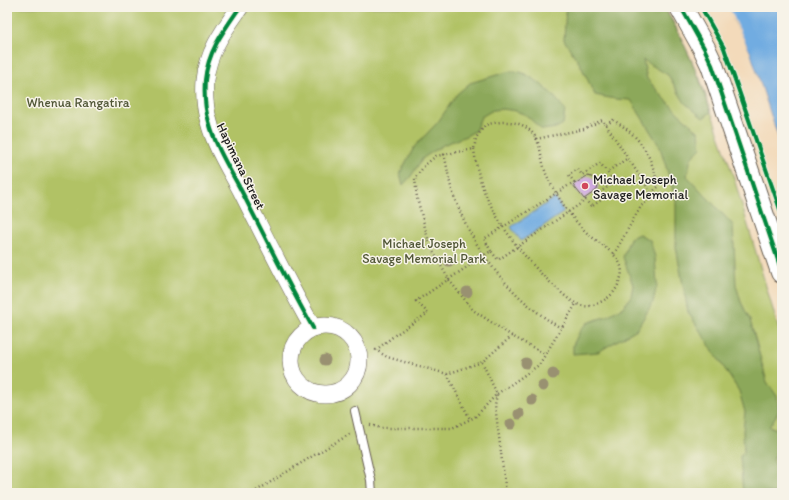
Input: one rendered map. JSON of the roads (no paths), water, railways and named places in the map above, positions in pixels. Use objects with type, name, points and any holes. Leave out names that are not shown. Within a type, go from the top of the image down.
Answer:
[{"type":"main road","points":[[682,7],[712,65],[782,272]]},
{"type":"street","name":"Hapimana Street","points":[[240,7],[212,50],[206,78],[206,111],[213,135],[290,287],[313,328]]},
{"type":"street","points":[[328,326],[338,329],[347,334],[357,346],[360,359],[358,372],[349,386],[337,393],[326,395],[310,391],[301,385],[293,371],[292,354],[296,343],[303,334],[313,328],[328,326]]},
{"type":"lane","points":[[355,411],[371,480],[372,493]]},
{"type":"water","points":[[727,7],[782,7],[782,149],[750,52]]},
{"type":"water","points":[[555,198],[564,212],[521,241],[511,227]]},
{"type":"place","name":"Michael Joseph Savage Memorial","points":[[585,186]]},
{"type":"park label","name":"Whenua Rangatira","points":[[78,102]]},
{"type":"park label","name":"Michael Joseph Savage Memorial Park","points":[[424,250]]}]
